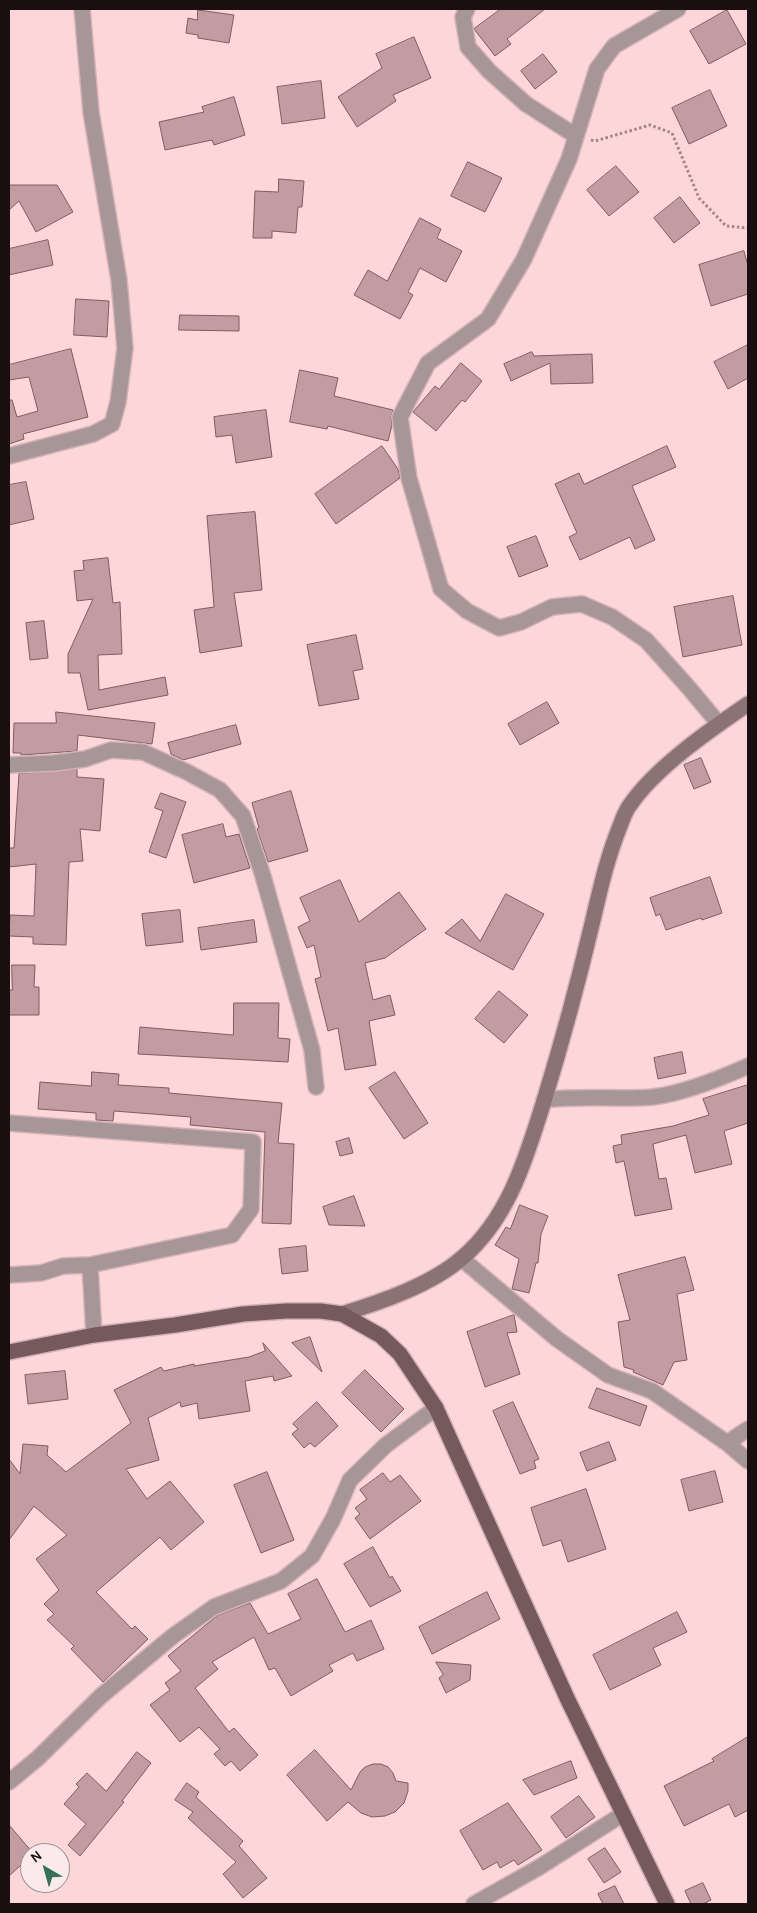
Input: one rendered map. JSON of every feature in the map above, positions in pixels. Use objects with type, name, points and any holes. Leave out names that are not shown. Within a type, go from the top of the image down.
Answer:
[{"type":"main road","points":[[342,1314],[402,1293],[439,1273],[462,1259],[487,1232],[514,1186],[524,1163],[576,988],[609,853],[629,806],[649,782],[719,724],[748,704]]},
{"type":"main road","points":[[9,1352],[94,1336],[243,1314],[286,1311],[321,1311],[342,1314],[381,1336],[400,1354],[436,1408],[567,1698],[668,1904]]},
{"type":"street","points":[[9,456],[93,434],[112,424],[118,402],[125,348],[119,280],[91,112],[82,9]]},
{"type":"street","points":[[467,9],[463,17],[468,47],[489,71],[526,104],[576,136]]},
{"type":"street","points":[[678,9],[614,46],[597,69],[569,159],[524,259],[488,319],[428,363],[400,416],[409,478],[441,589],[467,612],[499,628],[521,622],[552,607],[582,604],[612,618],[646,640],[690,688],[719,724]]},
{"type":"street","points":[[9,765],[54,763],[85,759],[111,750],[143,752],[187,772],[220,790],[243,816],[263,876],[312,1050],[316,1087]]},
{"type":"street","points":[[544,1100],[567,1097],[653,1096],[686,1090],[748,1066]]},
{"type":"street","points":[[9,1123],[253,1142],[250,1210],[232,1235],[90,1265],[63,1266],[41,1273],[9,1275]]},
{"type":"street","points":[[462,1259],[558,1339],[608,1375],[652,1391],[727,1443],[748,1461]]},
{"type":"street","points":[[90,1265],[94,1336]]},
{"type":"street","points":[[9,1782],[38,1758],[101,1696],[173,1636],[214,1607],[281,1581],[312,1556],[333,1519],[350,1480],[386,1445],[436,1408]]},
{"type":"street","points":[[727,1443],[748,1429]]},
{"type":"street","points":[[474,1904],[538,1868],[623,1814]]},
{"type":"path","points":[[576,136],[595,141],[650,124],[672,133],[699,198],[726,226],[748,228]]},
{"type":"building","points":[[501,9],[545,9],[507,39],[511,44],[495,56],[474,29]]},
{"type":"building","points":[[198,10],[234,15],[229,43],[198,38],[198,35],[186,33],[188,18],[197,20]]},
{"type":"building","points":[[727,10],[746,44],[709,64],[690,31]]},
{"type":"building","points":[[414,37],[431,78],[393,95],[396,101],[357,127],[338,97],[382,68],[376,54]]},
{"type":"building","points":[[543,54],[557,72],[535,89],[521,71]]},
{"type":"building","points":[[321,81],[325,118],[282,124],[277,87]]},
{"type":"building","points":[[710,90],[727,126],[689,144],[672,108]]},
{"type":"building","points":[[234,97],[245,135],[214,145],[212,140],[165,150],[159,122],[204,112],[202,107]]},
{"type":"building","points":[[468,162],[502,178],[485,212],[451,196]]},
{"type":"building","points":[[616,166],[639,192],[609,216],[587,190]]},
{"type":"building","points":[[279,179],[304,181],[302,207],[298,207],[296,233],[272,231],[272,238],[253,238],[255,191],[278,192]]},
{"type":"building","points":[[9,185],[57,185],[73,212],[36,232],[19,201],[9,210]]},
{"type":"building","points":[[680,197],[700,223],[674,243],[654,218]]},
{"type":"building","points":[[420,218],[441,229],[437,238],[462,251],[446,282],[420,268],[408,292],[413,295],[400,319],[354,295],[368,270],[387,281]]},
{"type":"building","points":[[48,240],[53,265],[9,275],[9,249]]},
{"type":"building","points":[[744,251],[748,266],[748,294],[711,306],[699,265]]},
{"type":"building","points":[[76,299],[109,301],[107,337],[74,335]]},
{"type":"building","points":[[180,315],[239,316],[239,331],[179,330]]},
{"type":"building","points":[[748,345],[748,378],[728,389],[714,362]]},
{"type":"building","points":[[71,349],[88,417],[23,434],[24,439],[9,444],[9,400],[12,400],[17,417],[38,411],[29,377],[9,380],[9,365]]},
{"type":"building","points":[[532,352],[534,356],[592,354],[593,383],[551,384],[550,363],[511,381],[504,364]]},
{"type":"building","points":[[461,363],[482,381],[465,402],[462,400],[436,431],[413,412],[435,386],[439,389]]},
{"type":"building","points":[[300,370],[338,378],[334,396],[393,410],[388,441],[328,426],[327,429],[290,422]]},
{"type":"building","points":[[266,410],[272,457],[236,463],[232,435],[216,437],[214,417]]},
{"type":"building","points":[[382,446],[398,469],[400,478],[336,524],[315,494]]},
{"type":"building","points":[[667,446],[676,467],[632,486],[655,540],[635,549],[630,537],[580,560],[569,537],[577,533],[555,484],[579,473],[584,484]]},
{"type":"building","points":[[26,482],[34,519],[9,525],[9,485]]},
{"type":"building","points":[[255,512],[262,590],[234,593],[242,646],[200,653],[194,610],[214,607],[207,516]]},
{"type":"building","points":[[536,536],[548,566],[519,577],[507,547]]},
{"type":"building","points":[[108,558],[113,603],[120,602],[122,654],[98,655],[99,690],[165,677],[168,695],[88,710],[80,673],[68,673],[68,654],[93,599],[77,601],[74,571],[84,570],[83,561]]},
{"type":"building","points":[[733,596],[742,645],[683,657],[674,607]]},
{"type":"building","points":[[44,621],[48,658],[30,660],[26,623]]},
{"type":"building","points":[[356,635],[363,669],[353,671],[359,699],[319,706],[307,645]]},
{"type":"building","points":[[547,702],[559,723],[520,745],[508,724]]},
{"type":"building","points":[[56,712],[155,723],[152,744],[78,735],[77,751],[21,755],[21,753],[13,753],[14,723],[56,723]]},
{"type":"building","points":[[236,725],[241,744],[183,760],[171,754],[168,743]]},
{"type":"building","points":[[701,758],[711,782],[694,789],[684,765]]},
{"type":"building","points":[[77,769],[77,777],[104,779],[100,831],[80,829],[83,861],[69,862],[66,945],[33,944],[33,937],[9,936],[10,915],[34,916],[36,864],[9,867],[9,848],[14,848],[19,774]]},
{"type":"building","points":[[291,791],[308,851],[268,862],[257,829],[259,828],[252,803]]},
{"type":"building","points":[[161,793],[186,802],[166,858],[149,852],[163,811],[155,808]]},
{"type":"building","points":[[223,824],[226,837],[239,834],[250,868],[194,883],[182,835]]},
{"type":"building","points":[[710,877],[722,913],[666,930],[660,914],[656,916],[650,898]]},
{"type":"building","points":[[340,880],[359,922],[399,892],[426,929],[385,958],[365,963],[373,1000],[390,995],[395,1015],[369,1021],[376,1065],[345,1070],[338,1028],[328,1031],[315,979],[321,977],[314,945],[307,948],[298,927],[310,921],[300,898]]},
{"type":"building","points":[[506,894],[544,914],[513,970],[445,933],[462,919],[480,941]]},
{"type":"building","points":[[180,910],[183,942],[146,946],[142,914]]},
{"type":"building","points":[[254,920],[257,942],[201,950],[198,928]]},
{"type":"building","points":[[12,965],[35,965],[34,987],[39,987],[39,1015],[9,1015]]},
{"type":"building","points":[[499,991],[528,1015],[504,1043],[475,1019]]},
{"type":"building","points":[[234,1003],[279,1003],[278,1038],[290,1039],[288,1062],[138,1054],[140,1027],[233,1035]]},
{"type":"building","points":[[682,1052],[686,1073],[658,1079],[654,1058]]},
{"type":"building","points":[[92,1072],[119,1074],[118,1085],[169,1088],[169,1093],[282,1103],[278,1143],[294,1144],[291,1224],[262,1223],[265,1132],[190,1125],[191,1117],[114,1111],[113,1121],[96,1120],[96,1113],[38,1109],[40,1082],[91,1086]]},
{"type":"building","points":[[395,1072],[428,1123],[404,1139],[369,1088]]},
{"type":"building","points":[[748,1085],[748,1123],[724,1131],[732,1164],[695,1173],[686,1135],[653,1144],[659,1179],[666,1178],[672,1209],[635,1216],[624,1161],[616,1163],[613,1146],[622,1144],[621,1135],[673,1126],[709,1115],[703,1099]]},
{"type":"building","points":[[349,1138],[353,1153],[340,1156],[336,1142]]},
{"type":"building","points":[[354,1196],[365,1226],[329,1225],[323,1207]]},
{"type":"building","points":[[520,1205],[548,1216],[541,1234],[538,1263],[536,1263],[529,1293],[512,1289],[519,1259],[495,1245],[506,1227],[510,1229]]},
{"type":"building","points":[[306,1246],[308,1271],[282,1274],[279,1249]]},
{"type":"building","points":[[685,1257],[694,1290],[677,1294],[687,1360],[674,1362],[663,1385],[624,1367],[618,1322],[630,1320],[618,1275]]},
{"type":"building","points":[[514,1315],[517,1332],[507,1333],[520,1374],[485,1387],[467,1332]]},
{"type":"building","points":[[310,1337],[322,1372],[292,1343]]},
{"type":"building","points":[[263,1343],[292,1376],[274,1381],[273,1376],[245,1381],[250,1411],[199,1419],[197,1403],[181,1407],[180,1402],[148,1418],[159,1460],[126,1469],[147,1499],[170,1481],[204,1522],[171,1550],[160,1537],[96,1592],[132,1629],[135,1626],[148,1639],[103,1682],[71,1649],[74,1646],[47,1620],[54,1614],[44,1604],[59,1590],[36,1559],[67,1535],[34,1506],[9,1540],[9,1459],[20,1474],[23,1444],[48,1446],[47,1455],[66,1472],[131,1423],[114,1390],[161,1367],[164,1371],[194,1364],[194,1366],[249,1357],[265,1351]]},
{"type":"building","points":[[365,1370],[404,1409],[381,1432],[342,1393]]},
{"type":"building","points":[[65,1371],[68,1399],[28,1404],[25,1375]]},
{"type":"building","points":[[597,1388],[647,1406],[640,1426],[589,1408]]},
{"type":"building","points":[[317,1402],[338,1426],[315,1447],[310,1443],[304,1448],[292,1434],[298,1429],[293,1424]]},
{"type":"building","points":[[513,1402],[539,1459],[534,1461],[536,1468],[520,1474],[493,1411]]},
{"type":"building","points":[[609,1442],[616,1460],[587,1471],[580,1453]]},
{"type":"building","points":[[715,1471],[723,1502],[689,1511],[681,1480]]},
{"type":"building","points":[[267,1472],[294,1540],[261,1553],[234,1485]]},
{"type":"building","points":[[383,1473],[390,1482],[400,1475],[421,1501],[370,1539],[355,1518],[360,1514],[355,1508],[367,1499],[360,1490]]},
{"type":"building","points":[[586,1489],[606,1549],[568,1562],[561,1540],[543,1546],[531,1508]]},
{"type":"building","points":[[373,1547],[390,1578],[392,1576],[401,1591],[370,1607],[344,1564]]},
{"type":"building","points":[[317,1579],[345,1632],[371,1620],[384,1649],[357,1661],[353,1653],[329,1665],[333,1671],[291,1696],[275,1668],[269,1670],[254,1637],[212,1662],[218,1669],[195,1688],[229,1732],[234,1728],[258,1755],[240,1771],[231,1761],[225,1766],[214,1754],[220,1749],[199,1727],[180,1742],[150,1705],[170,1690],[165,1683],[181,1671],[168,1656],[218,1615],[250,1603],[268,1634],[301,1619],[288,1594]]},
{"type":"building","points":[[487,1592],[500,1619],[432,1654],[419,1627]]},
{"type":"building","points":[[677,1612],[687,1632],[653,1648],[661,1665],[610,1690],[593,1655]]},
{"type":"building","points":[[436,1662],[471,1665],[470,1680],[446,1693],[439,1678],[443,1675]]},
{"type":"building","points":[[748,1737],[748,1810],[735,1817],[729,1804],[684,1826],[664,1786],[714,1761],[712,1759]]},
{"type":"building","points":[[315,1750],[351,1790],[360,1772],[365,1767],[381,1764],[388,1767],[396,1781],[408,1783],[408,1791],[404,1803],[395,1812],[385,1816],[372,1817],[361,1813],[348,1802],[327,1821],[287,1775]]},
{"type":"building","points":[[137,1752],[151,1763],[122,1801],[124,1802],[80,1856],[70,1847],[70,1843],[86,1824],[64,1804],[79,1787],[76,1784],[87,1773],[106,1791]]},
{"type":"building","points":[[571,1761],[577,1778],[534,1795],[523,1780]]},
{"type":"building","points":[[187,1783],[199,1792],[196,1797],[243,1841],[239,1846],[267,1878],[243,1898],[223,1874],[236,1862],[188,1818],[193,1812],[175,1800]]},
{"type":"building","points":[[579,1796],[595,1817],[566,1838],[551,1817]]},
{"type":"building","points":[[508,1803],[542,1850],[518,1865],[514,1860],[500,1868],[497,1862],[483,1870],[460,1831]]},
{"type":"building","points":[[9,1825],[24,1843],[20,1843],[20,1866],[9,1876]]},
{"type":"building","points":[[605,1848],[621,1872],[604,1883],[588,1859]]},
{"type":"building","points":[[703,1883],[711,1900],[703,1904],[691,1904],[685,1891]]},
{"type":"building","points":[[615,1886],[624,1904],[603,1904],[598,1894]]}]
